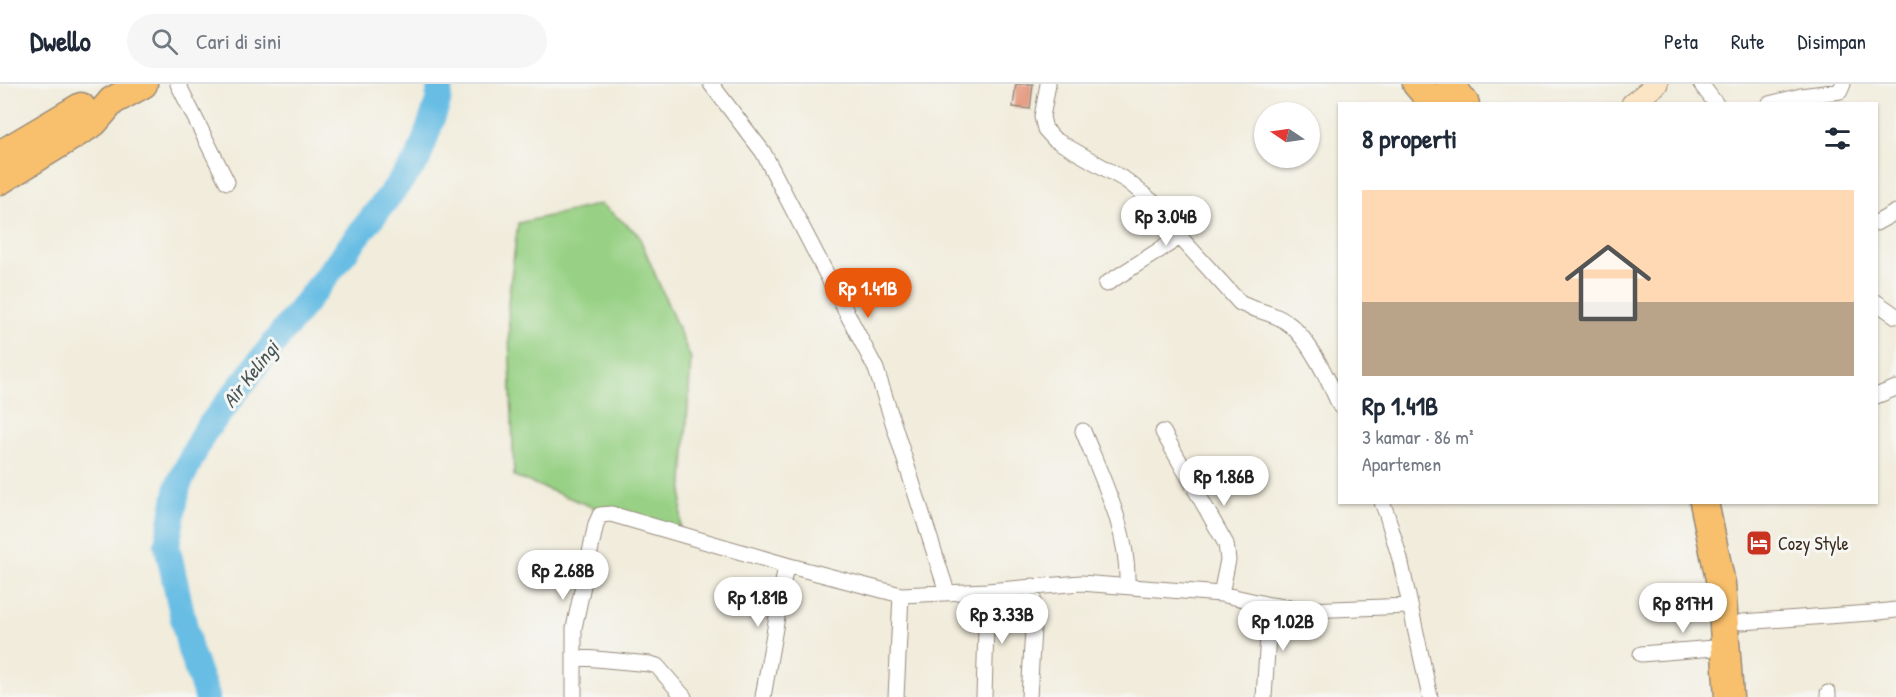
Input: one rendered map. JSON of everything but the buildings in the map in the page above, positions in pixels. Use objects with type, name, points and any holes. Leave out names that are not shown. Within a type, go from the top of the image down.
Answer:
[{"type":"highway","points":[[0,180],[94,122],[112,101],[143,84]]},
{"type":"highway","points":[[1417,84],[1432,102]]},
{"type":"highway","points":[[1450,84],[1464,102]]},
{"type":"highway","points":[[0,155],[87,104],[112,101]]},
{"type":"highway","points":[[1706,504],[1720,521],[1742,622],[1746,697]]},
{"type":"highway","points":[[1720,521],[1720,584],[1729,697]]},
{"type":"street","points":[[178,84],[227,182]]},
{"type":"street","points":[[711,84],[763,152],[876,369],[947,592]]},
{"type":"street","points":[[1048,84],[1042,117],[1045,129],[1054,139],[1127,182],[1153,202],[1180,237],[1240,303],[1283,320],[1298,332],[1309,346],[1338,402]]},
{"type":"street","points":[[1634,102],[1657,84]]},
{"type":"street","points":[[1701,84],[1714,102]]},
{"type":"street","points":[[1777,102],[1840,91],[1843,84]]},
{"type":"street","points":[[1878,222],[1896,212]]},
{"type":"street","points":[[1106,284],[1180,237]]},
{"type":"street","points":[[1878,303],[1896,316]]},
{"type":"street","points":[[1878,395],[1896,388]]},
{"type":"street","points":[[1083,431],[1115,510],[1128,561],[1127,585]]},
{"type":"street","points":[[1163,432],[1226,544],[1228,560],[1221,594]]},
{"type":"street","points":[[1383,504],[1400,559],[1430,697]]},
{"type":"street","points":[[574,697],[574,628],[596,524],[600,515],[611,514],[786,565],[901,595],[1081,583],[1221,594],[1308,610],[1409,606]]},
{"type":"street","points":[[763,697],[786,565]]},
{"type":"street","points":[[1029,697],[1033,586]]},
{"type":"street","points":[[984,697],[987,591]]},
{"type":"street","points":[[896,697],[901,595]]},
{"type":"street","points":[[1264,697],[1270,604]]},
{"type":"street","points":[[1742,622],[1896,610]]},
{"type":"street","points":[[1641,654],[1726,647]]},
{"type":"street","points":[[574,657],[657,666],[684,697]]},
{"type":"green space","points":[[601,204],[638,234],[691,359],[680,529],[600,510],[514,476],[508,302],[518,223]]},
{"type":"waterway","name":"Air Kelingi","points":[[207,697],[190,650],[167,545],[178,486],[203,434],[418,159],[438,102],[440,84]]},
{"type":"place","name":"Cozy Style","points":[[1759,543]]}]
